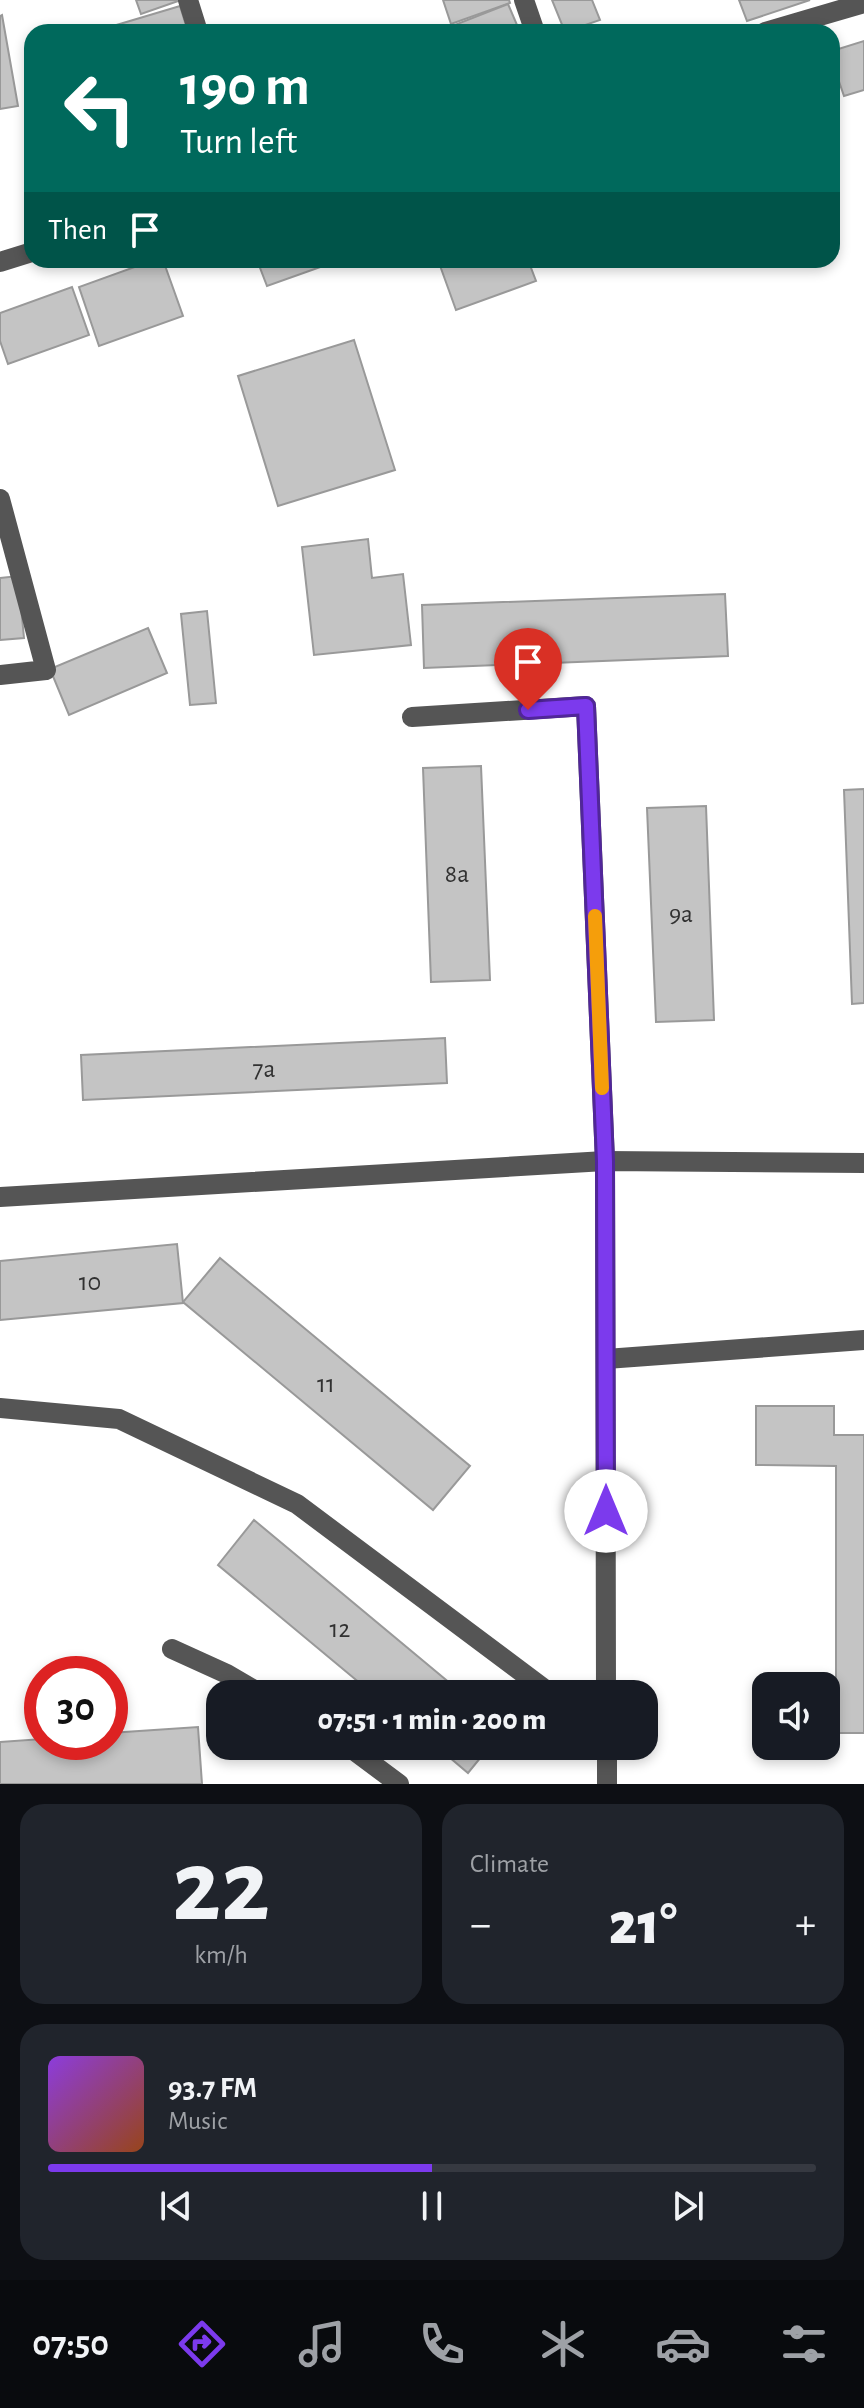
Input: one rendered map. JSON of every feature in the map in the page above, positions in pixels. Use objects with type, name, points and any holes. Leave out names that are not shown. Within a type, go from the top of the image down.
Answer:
[{"type":"street","points":[[188,0],[196,24]]},
{"type":"street","points":[[524,0],[532,24]]},
{"type":"street","points":[[792,24],[864,3]]},
{"type":"street","points":[[0,262],[24,254]]},
{"type":"street","points":[[0,499],[46,670],[0,675]]},
{"type":"street","points":[[412,717],[586,706],[605,1161],[606,1680]]},
{"type":"street","points":[[0,1197],[605,1161],[864,1163]]},
{"type":"street","points":[[606,1359],[864,1340]]},
{"type":"street","points":[[0,1408],[119,1419],[297,1504],[532,1680]]},
{"type":"street","points":[[172,1649],[237,1680]]},
{"type":"street","points":[[367,1760],[399,1784]]},
{"type":"street","points":[[607,1760],[607,1784]]},
{"type":"building","points":[[136,0],[181,0],[141,14]]},
{"type":"building","points":[[443,0],[509,0],[510,3],[451,24]]},
{"type":"building","points":[[552,0],[592,0],[600,20],[588,24],[562,24]]},
{"type":"building","points":[[739,0],[810,0],[747,21]]},
{"type":"building","points":[[508,4],[517,24],[457,24]]},
{"type":"building","points":[[180,6],[186,24],[120,24]]},
{"type":"building","points":[[0,16],[18,106],[0,109]]},
{"type":"building","points":[[864,41],[864,90],[844,96],[840,84],[840,48]]},
{"type":"building","points":[[132,268],[166,268],[183,316],[99,346],[79,287]]},
{"type":"building","points":[[260,268],[318,268],[267,286]]},
{"type":"building","points":[[441,268],[531,268],[536,281],[456,310]]},
{"type":"building","points":[[72,287],[89,335],[8,364],[0,341],[0,313]]},
{"type":"building","points":[[354,340],[395,470],[278,506],[238,376]]},
{"type":"building","points":[[368,539],[372,578],[403,574],[411,645],[314,655],[302,547]]},
{"type":"building","points":[[18,576],[24,638],[0,640],[0,578]]},
{"type":"building","points":[[725,594],[728,656],[424,668],[422,605]]},
{"type":"building","points":[[207,611],[216,703],[190,705],[181,614]]},
{"type":"building","points":[[148,628],[167,673],[69,715],[50,669]]},
{"type":"building","points":[[481,766],[490,980],[431,982],[423,768]]},
{"type":"building","points":[[864,789],[864,1003],[852,1004],[844,790]]},
{"type":"building","points":[[706,806],[714,1020],[656,1022],[647,808]]},
{"type":"building","points":[[445,1038],[447,1083],[83,1100],[81,1055]]},
{"type":"building","points":[[177,1244],[183,1303],[0,1320],[0,1261]]},
{"type":"building","points":[[220,1258],[470,1466],[433,1510],[183,1302]]},
{"type":"building","points":[[756,1406],[834,1406],[834,1435],[864,1435],[864,1733],[840,1733],[840,1672],[836,1672],[836,1466],[756,1465]]},
{"type":"building","points":[[254,1520],[446,1680],[356,1680],[218,1565]]},
{"type":"building","points":[[198,1727],[202,1784],[0,1784],[0,1742],[24,1740],[24,1760],[128,1760],[128,1732]]},
{"type":"building","points":[[453,1760],[479,1760],[468,1773]]},
{"type":"slow traffic","points":[[595,916],[602,1088]]},
{"type":"route","points":[[528,710],[586,706],[605,1161],[606,1511]]}]
